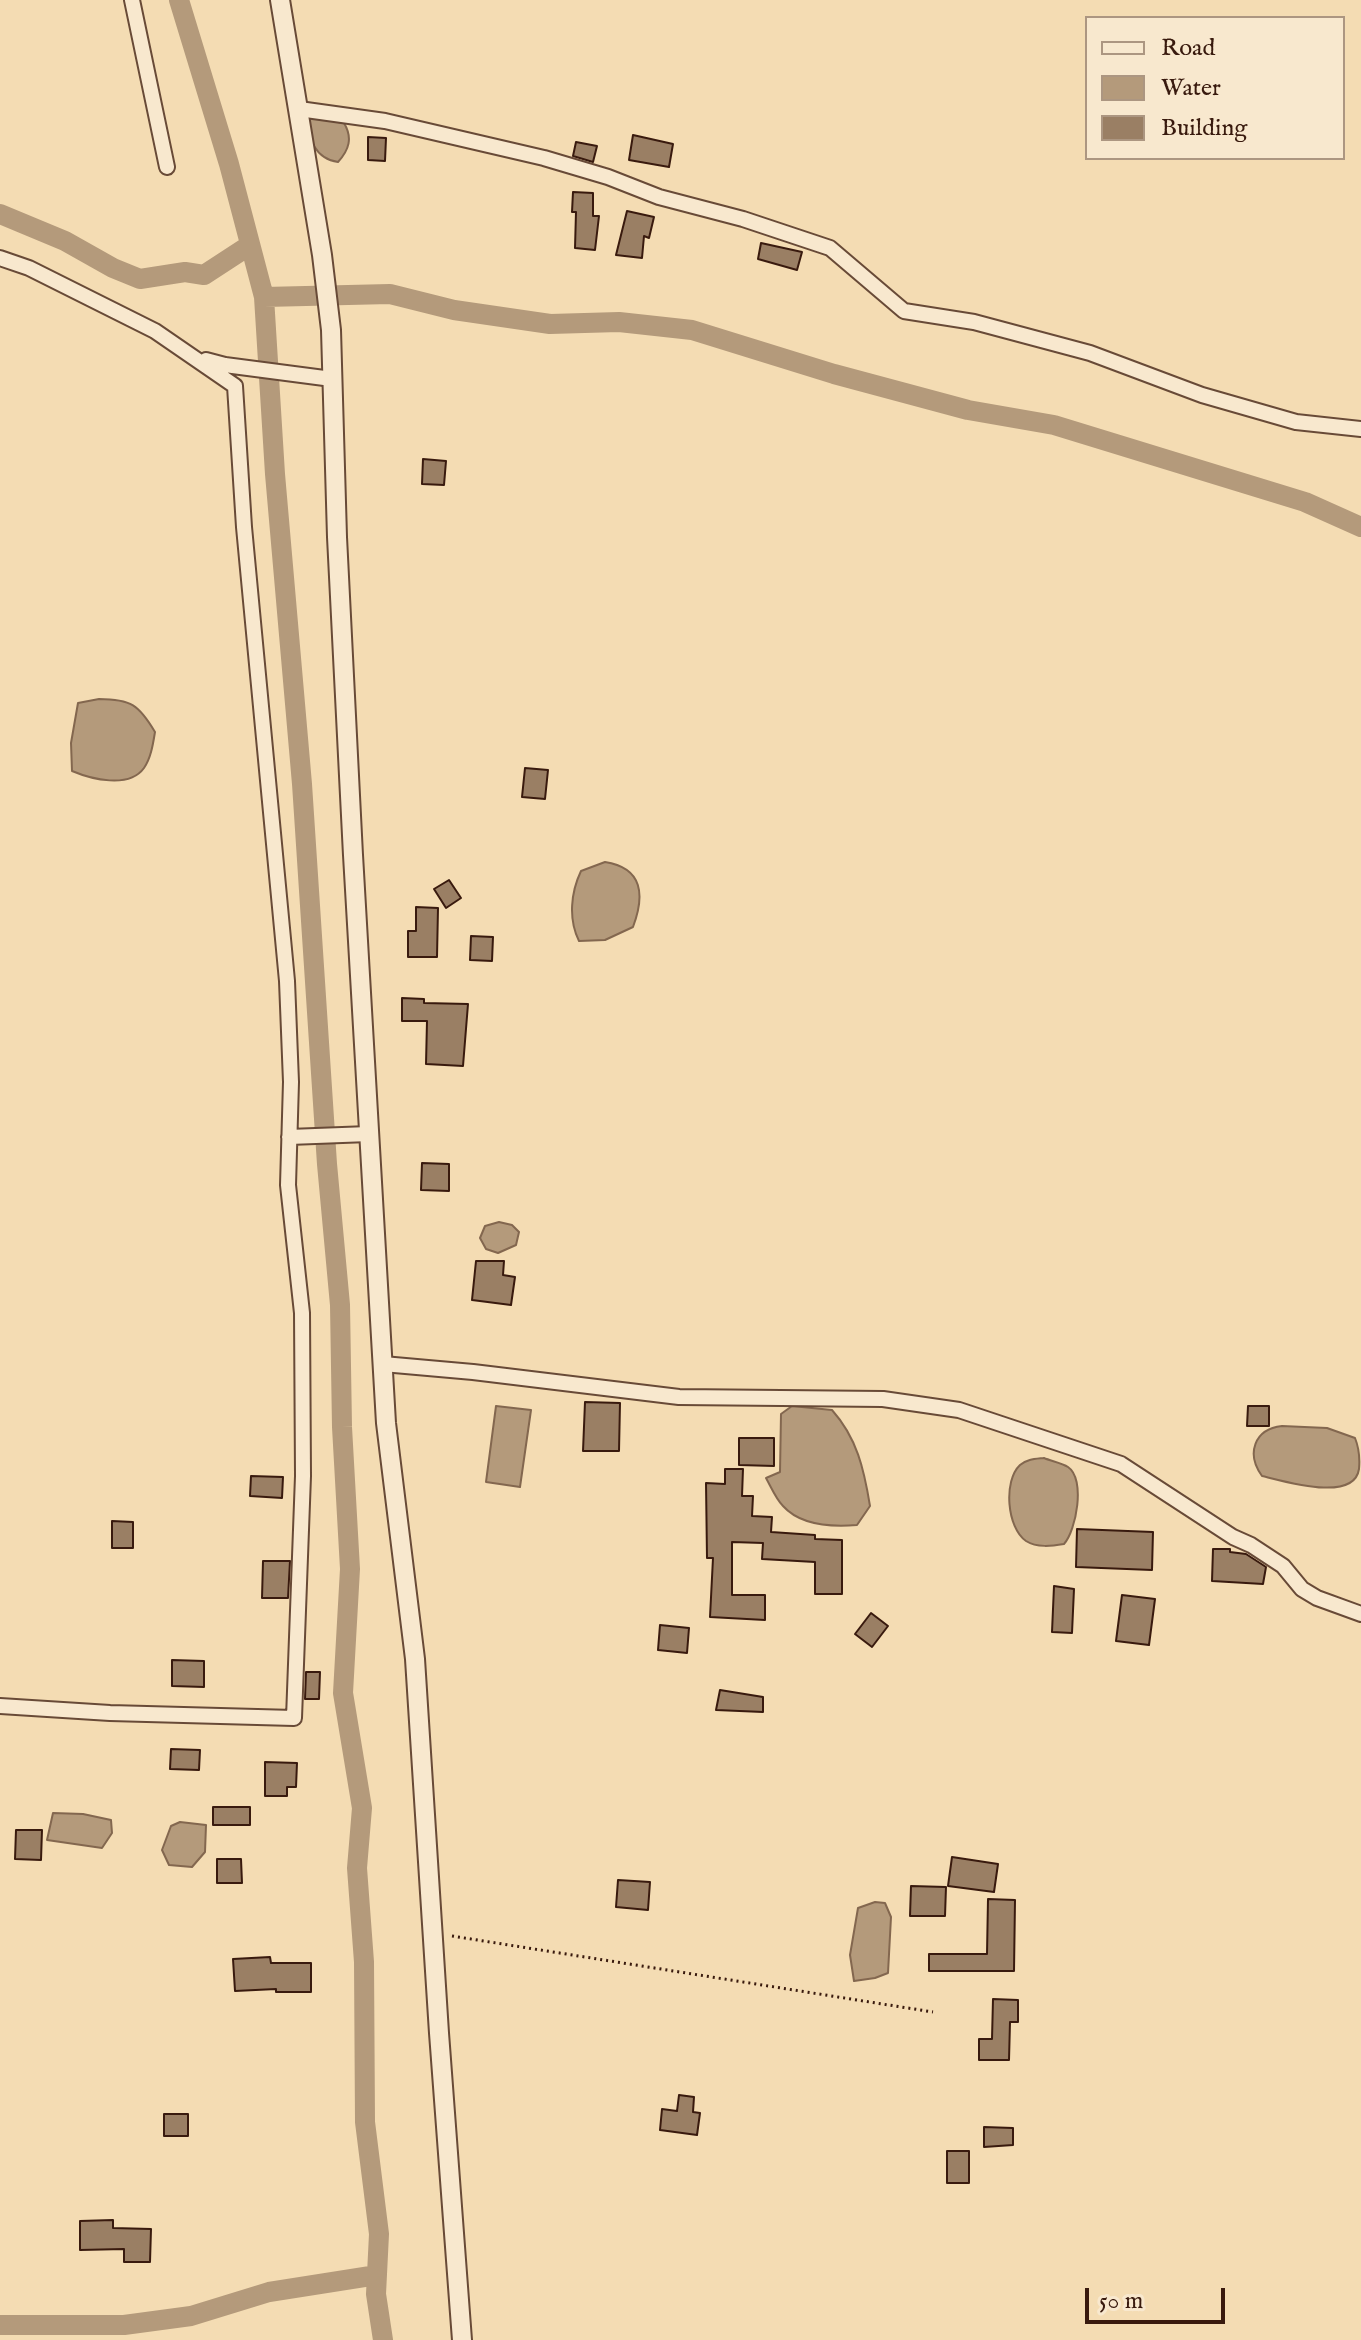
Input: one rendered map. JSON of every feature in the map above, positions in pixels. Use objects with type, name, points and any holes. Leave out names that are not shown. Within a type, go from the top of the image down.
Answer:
[{"type":"street","points":[[132,0],[167,167]]},
{"type":"street","points":[[280,0],[322,255],[331,330],[349,775],[386,1423],[415,1659],[462,2340]]},
{"type":"street","points":[[299,109],[399,125],[544,158],[608,177],[659,197],[743,219],[830,248],[904,311],[974,322],[1090,353],[1202,395],[1296,422],[1361,429]]},
{"type":"street","points":[[0,258],[29,268],[155,331],[235,386],[244,527],[287,981],[291,1082],[288,1185],[302,1328],[303,1476],[294,1718],[110,1713],[0,1706]]},
{"type":"street","points":[[197,357],[225,365],[332,379]]},
{"type":"street","points":[[289,1137],[369,1134]]},
{"type":"street","points":[[383,1364],[679,1397],[883,1399],[959,1410],[1121,1464],[1283,1566],[1302,1589],[1317,1598],[1361,1614]]},
{"type":"path","points":[[432,1933],[933,2012]]},
{"type":"water","points":[[309,117],[344,123],[348,144],[338,162],[324,157],[314,146],[309,132]]},
{"type":"water","points":[[99,699],[119,700],[133,705],[155,732],[144,768],[129,778],[99,779],[72,771],[71,743],[78,703]]},
{"type":"water","points":[[605,862],[618,865],[634,877],[639,894],[637,915],[633,927],[605,940],[579,941],[572,915],[578,879],[581,871]]},
{"type":"water","points":[[499,1222],[512,1225],[519,1232],[516,1245],[498,1253],[486,1249],[480,1238],[485,1226]]},
{"type":"water","points":[[496,1406],[531,1410],[520,1487],[486,1482]]},
{"type":"water","points":[[792,1406],[832,1410],[848,1432],[862,1467],[870,1506],[857,1525],[828,1525],[799,1518],[780,1503],[774,1493],[766,1478],[780,1472],[781,1414]]},
{"type":"water","points":[[1282,1426],[1327,1428],[1355,1438],[1359,1469],[1354,1479],[1345,1485],[1317,1487],[1262,1476],[1254,1459],[1256,1444],[1265,1432]]},
{"type":"water","points":[[1044,1458],[1068,1467],[1077,1482],[1075,1517],[1064,1544],[1040,1546],[1026,1541],[1011,1515],[1009,1493],[1015,1472],[1025,1462]]},
{"type":"water","points":[[53,1813],[83,1814],[111,1820],[112,1833],[102,1848],[47,1840]]},
{"type":"water","points":[[180,1822],[206,1825],[205,1852],[192,1867],[169,1865],[162,1850],[171,1826]]},
{"type":"water","points":[[875,1902],[885,1903],[891,1917],[888,1973],[854,1981],[850,1955],[858,1908]]},
{"type":"building","points":[[633,135],[673,144],[669,167],[629,160]]},
{"type":"building","points":[[368,137],[386,138],[385,161],[368,160]]},
{"type":"building","points":[[576,142],[597,146],[593,162],[573,156]]},
{"type":"building","points":[[573,192],[593,193],[593,216],[599,216],[595,250],[575,248]]},
{"type":"building","points":[[627,211],[654,217],[649,238],[644,236],[642,258],[616,255]]},
{"type":"building","points":[[761,243],[802,252],[797,270],[758,259]]},
{"type":"building","points":[[423,459],[446,461],[444,485],[422,484]]},
{"type":"building","points":[[525,768],[548,770],[545,799],[522,797]]},
{"type":"building","points":[[449,880],[461,898],[446,908],[434,889]]},
{"type":"building","points":[[416,907],[438,908],[437,957],[408,957],[408,931],[416,931]]},
{"type":"building","points":[[471,936],[493,937],[492,961],[470,960]]},
{"type":"building","points":[[402,998],[424,999],[424,1003],[468,1004],[463,1066],[426,1064],[427,1021],[402,1021]]},
{"type":"building","points":[[422,1163],[449,1164],[449,1191],[421,1190]]},
{"type":"building","points":[[476,1261],[504,1261],[503,1275],[515,1277],[511,1305],[472,1300]]},
{"type":"building","points":[[585,1402],[620,1403],[619,1451],[583,1451]]},
{"type":"building","points":[[1248,1406],[1269,1406],[1269,1426],[1247,1426]]},
{"type":"building","points":[[739,1438],[774,1438],[774,1466],[739,1465]]},
{"type":"building","points":[[725,1469],[743,1469],[742,1496],[753,1496],[752,1516],[772,1517],[771,1532],[842,1540],[842,1594],[815,1594],[815,1562],[762,1559],[763,1543],[732,1542],[732,1595],[765,1595],[765,1620],[710,1617],[713,1558],[707,1558],[706,1483],[725,1484]]},
{"type":"building","points":[[251,1476],[283,1477],[282,1498],[250,1496]]},
{"type":"building","points":[[112,1521],[133,1522],[133,1548],[112,1548]]},
{"type":"building","points":[[1077,1529],[1153,1532],[1152,1570],[1076,1567]]},
{"type":"building","points":[[1213,1549],[1230,1549],[1230,1552],[1246,1554],[1266,1567],[1263,1584],[1212,1581]]},
{"type":"building","points":[[263,1561],[290,1561],[288,1598],[262,1598]]},
{"type":"building","points":[[1054,1586],[1074,1589],[1072,1633],[1052,1632]]},
{"type":"building","points":[[1122,1595],[1155,1599],[1149,1645],[1116,1641]]},
{"type":"building","points":[[871,1613],[888,1626],[872,1647],[855,1634]]},
{"type":"building","points":[[660,1625],[689,1628],[687,1653],[658,1650]]},
{"type":"building","points":[[172,1660],[204,1661],[204,1687],[172,1686]]},
{"type":"building","points":[[306,1672],[320,1672],[319,1699],[305,1699]]},
{"type":"building","points":[[720,1690],[763,1697],[763,1712],[716,1710]]},
{"type":"building","points":[[171,1749],[200,1750],[199,1770],[170,1769]]},
{"type":"building","points":[[265,1762],[297,1763],[296,1787],[287,1787],[287,1796],[265,1796]]},
{"type":"building","points":[[213,1807],[250,1807],[250,1825],[213,1825]]},
{"type":"building","points":[[16,1830],[42,1830],[41,1860],[15,1859]]},
{"type":"building","points":[[952,1857],[998,1864],[994,1892],[948,1886]]},
{"type":"building","points":[[217,1859],[241,1859],[242,1883],[217,1883]]},
{"type":"building","points":[[618,1880],[650,1882],[648,1910],[616,1907]]},
{"type":"building","points":[[911,1886],[946,1887],[945,1916],[910,1916]]},
{"type":"building","points":[[988,1899],[1015,1900],[1014,1971],[929,1971],[929,1954],[987,1954]]},
{"type":"building","points":[[270,1957],[271,1963],[311,1963],[311,1992],[276,1992],[276,1989],[235,1991],[233,1959]]},
{"type":"building","points":[[993,1999],[1018,2000],[1018,2022],[1010,2022],[1009,2060],[979,2060],[979,2039],[992,2039]]},
{"type":"building","points":[[679,2095],[694,2097],[693,2112],[700,2113],[697,2135],[660,2130],[662,2109],[677,2111]]},
{"type":"building","points":[[164,2114],[188,2114],[188,2136],[164,2136]]},
{"type":"building","points":[[984,2127],[1013,2128],[1013,2145],[984,2147]]},
{"type":"building","points":[[947,2151],[969,2151],[969,2183],[947,2183]]},
{"type":"building","points":[[113,2220],[113,2228],[151,2229],[150,2262],[124,2262],[124,2249],[80,2250],[80,2221]]},
{"type":"waterway","points":[[179,0],[229,164],[264,297],[340,1305],[342,1427],[350,1569],[343,1693],[362,1808],[357,1868],[364,1962],[365,2122],[379,2234],[376,2294],[383,2340]]},
{"type":"waterway","points":[[0,214],[65,241],[140,279],[185,272],[204,275],[250,245]]},
{"type":"waterway","points":[[264,297],[390,294],[454,310],[550,324],[619,322],[692,330],[834,374],[968,410],[1054,425],[1305,502],[1361,527]]},
{"type":"waterway","points":[[0,2325],[124,2325],[191,2316],[269,2292],[377,2275]]}]
